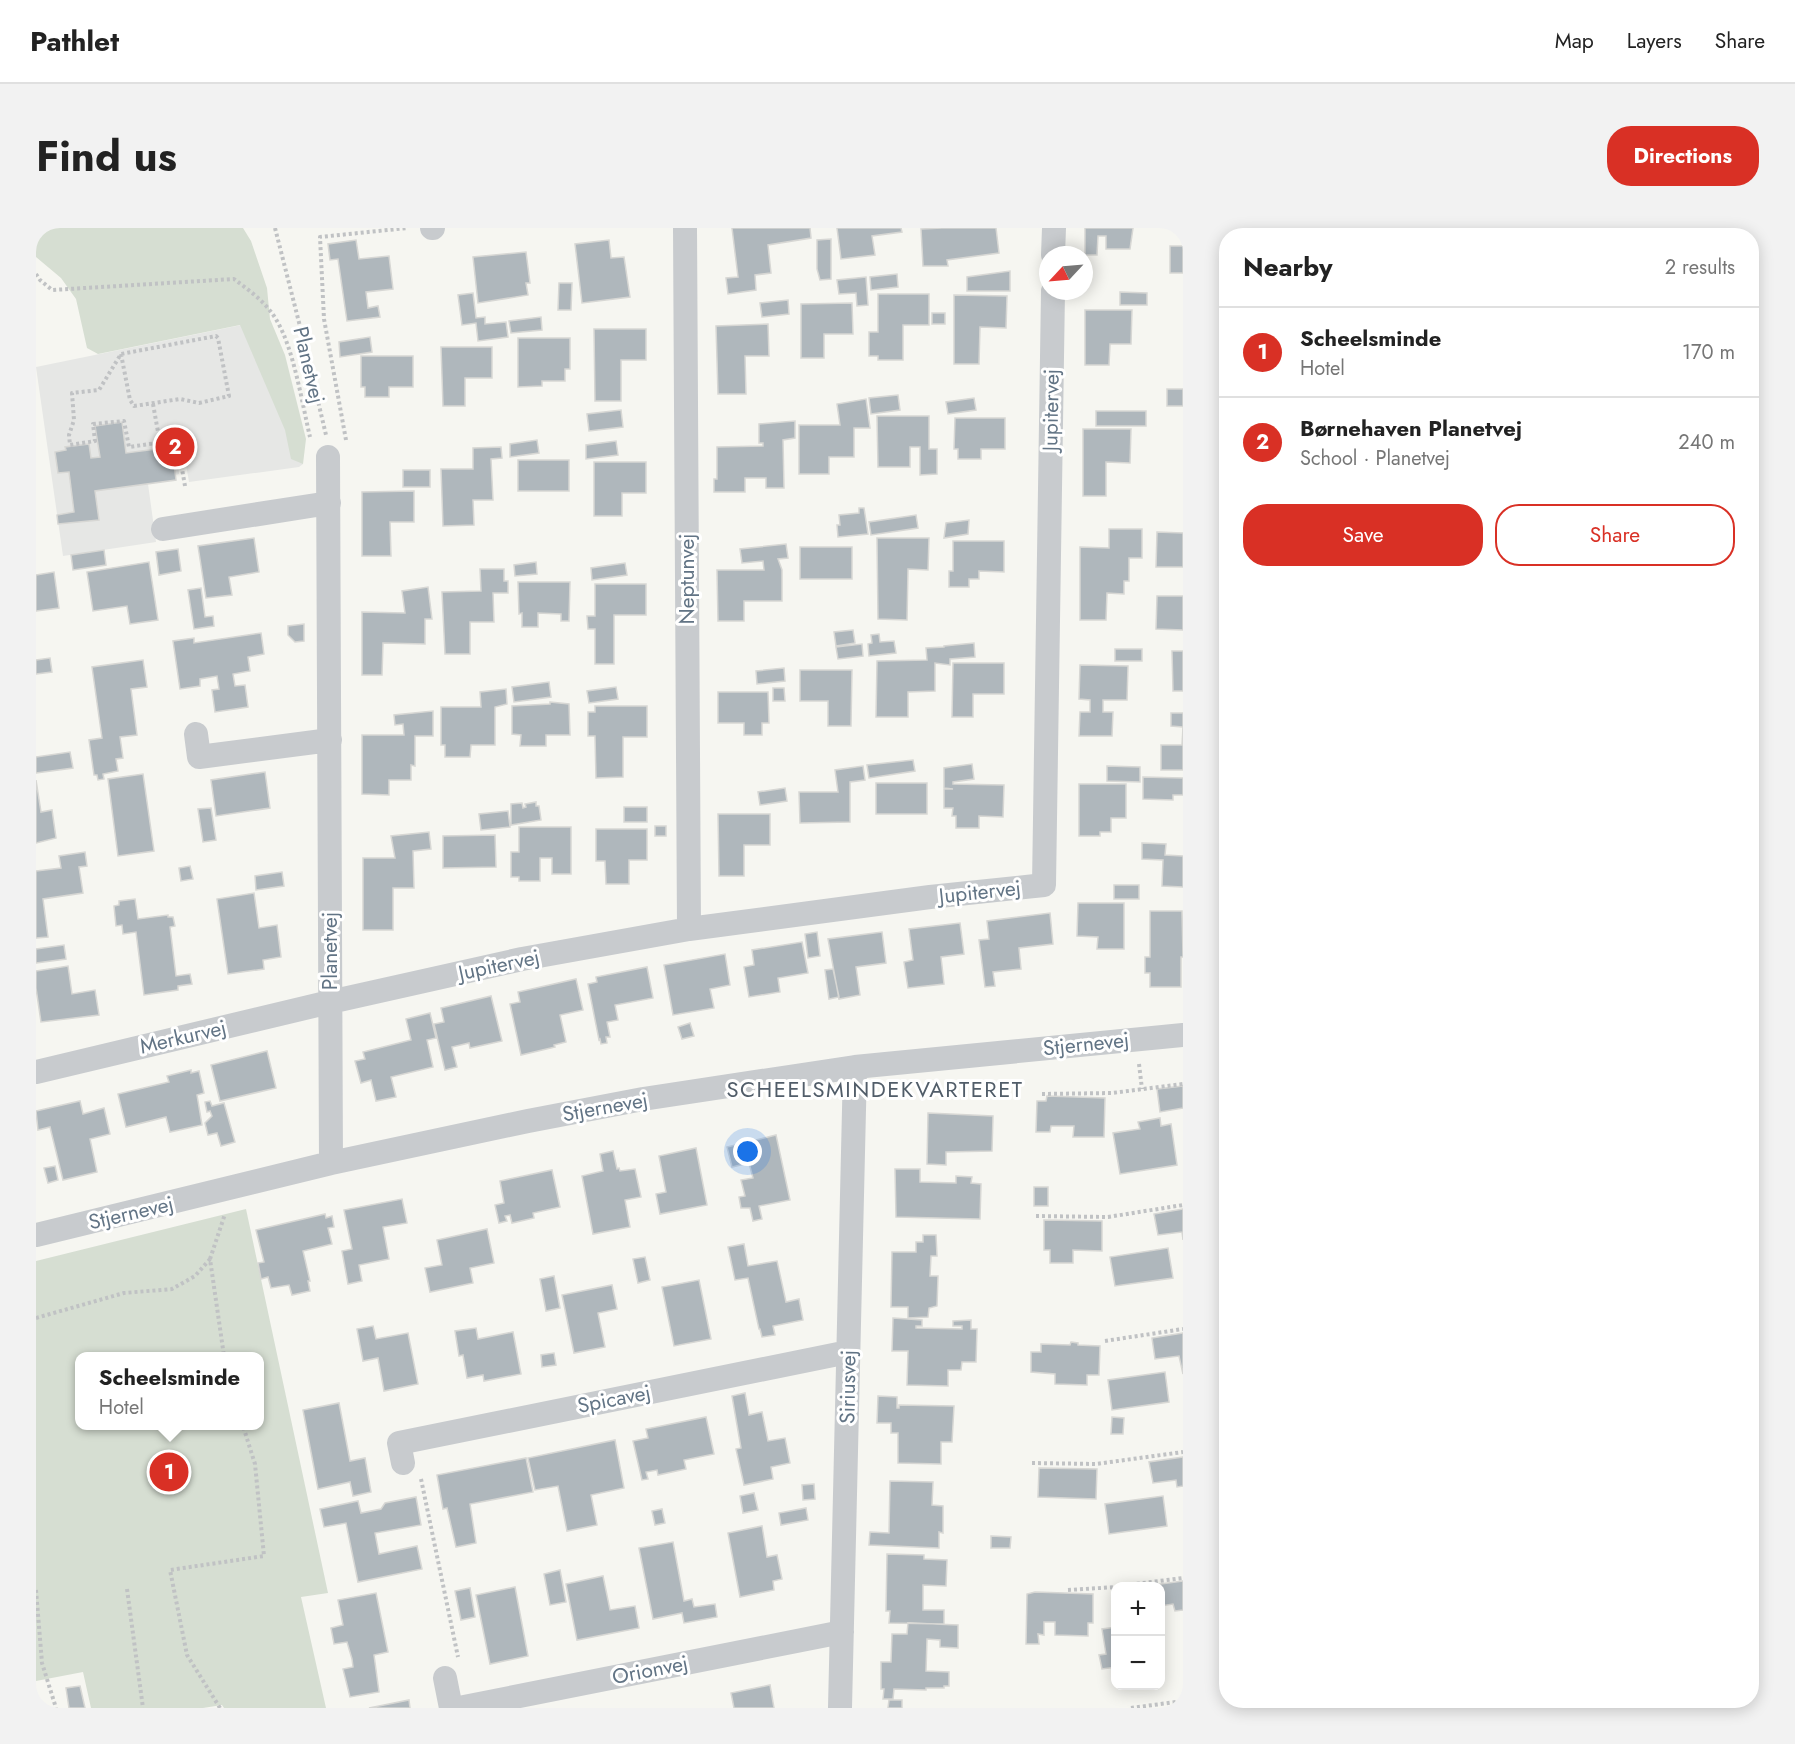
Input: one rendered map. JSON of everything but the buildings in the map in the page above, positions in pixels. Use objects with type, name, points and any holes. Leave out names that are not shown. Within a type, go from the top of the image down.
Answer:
[{"type":"street","name":"Neptunvej","points":[[685,228],[688,929]]},
{"type":"street","points":[[1053,246],[1054,228]]},
{"type":"street","name":"Jupitervej","points":[[330,1002],[522,959],[688,929],[930,897],[1044,885],[1053,300]]},
{"type":"street","name":"Planetvej","points":[[328,457],[331,1163]]},
{"type":"street","points":[[163,529],[328,503]]},
{"type":"street","points":[[195,734],[199,757],[330,740]]},
{"type":"street","name":"Merkurvej","points":[[36,1072],[330,1002]]},
{"type":"street","name":"Stjernevej","points":[[36,1235],[331,1163],[632,1101],[855,1067],[1183,1035]]},
{"type":"street","name":"Siriusvej","points":[[840,1708],[855,1067]]},
{"type":"street","name":"Spicavej","points":[[403,1463],[399,1443],[848,1352]]},
{"type":"street","name":"Orionvej","points":[[459,1708],[842,1632]]},
{"type":"street","points":[[445,1678],[451,1708]]},
{"type":"path","name":"Planetvej","points":[[275,228],[327,441],[328,457]]},
{"type":"path","points":[[328,457],[346,440],[324,320],[320,237],[407,228]]},
{"type":"path","points":[[36,273],[40,280],[52,290],[234,279],[258,296],[277,320],[288,347],[310,437]]},
{"type":"path","points":[[121,354],[132,404],[137,407],[180,399],[199,403],[229,396],[218,338],[216,336],[121,354],[99,390],[72,393],[74,420],[69,435],[70,445],[95,441],[93,424],[124,421],[129,447],[177,440],[186,486]]},
{"type":"path","points":[[153,404],[160,442]]},
{"type":"path","points":[[1042,1094],[1112,1093],[1183,1084]]},
{"type":"path","points":[[36,1318],[124,1293],[172,1289],[195,1276],[210,1259],[232,1189]]},
{"type":"path","points":[[1036,1216],[1108,1217],[1183,1205]]},
{"type":"path","points":[[210,1259],[223,1352]]},
{"type":"path","points":[[1105,1341],[1183,1329]]},
{"type":"path","points":[[220,1708],[187,1655],[170,1570],[264,1556],[255,1464],[245,1430]]},
{"type":"path","points":[[1032,1463],[1096,1464],[1183,1452]]},
{"type":"path","points":[[403,1463],[423,1481],[458,1653],[460,1665],[445,1678]]},
{"type":"path","points":[[1154,1582],[1183,1578]]},
{"type":"path","points":[[1068,1590],[1111,1587]]},
{"type":"path","points":[[127,1589],[143,1708]]},
{"type":"path","points":[[36,1590],[42,1663],[56,1708]]},
{"type":"path","points":[[1131,1708],[1183,1701]]},
{"type":"shaded area","points":[[36,228],[243,228],[251,241],[267,288],[270,319],[285,355],[306,439],[303,464],[291,459],[285,430],[240,325],[98,354],[87,348],[76,299],[61,278],[36,257]]},
{"type":"shaded area","points":[[261,321],[302,436],[303,464],[299,467],[189,482],[185,459],[178,460],[179,474],[176,475],[176,480],[148,484],[156,542],[63,556],[36,367]]},
{"type":"shaded area","points":[[246,1209],[328,1593],[301,1597],[326,1708],[224,1708],[222,1705],[203,1708],[91,1708],[83,1672],[36,1681],[36,1261]]},
{"type":"place","name":"Børnehaven Planetvej","points":[[175,447]]},
{"type":"place","name":"Scheelsminde","points":[[169,1472]]},
{"type":"district","name":"SCHEELSMINDEKVARTERET","points":[[875,1089]]}]
